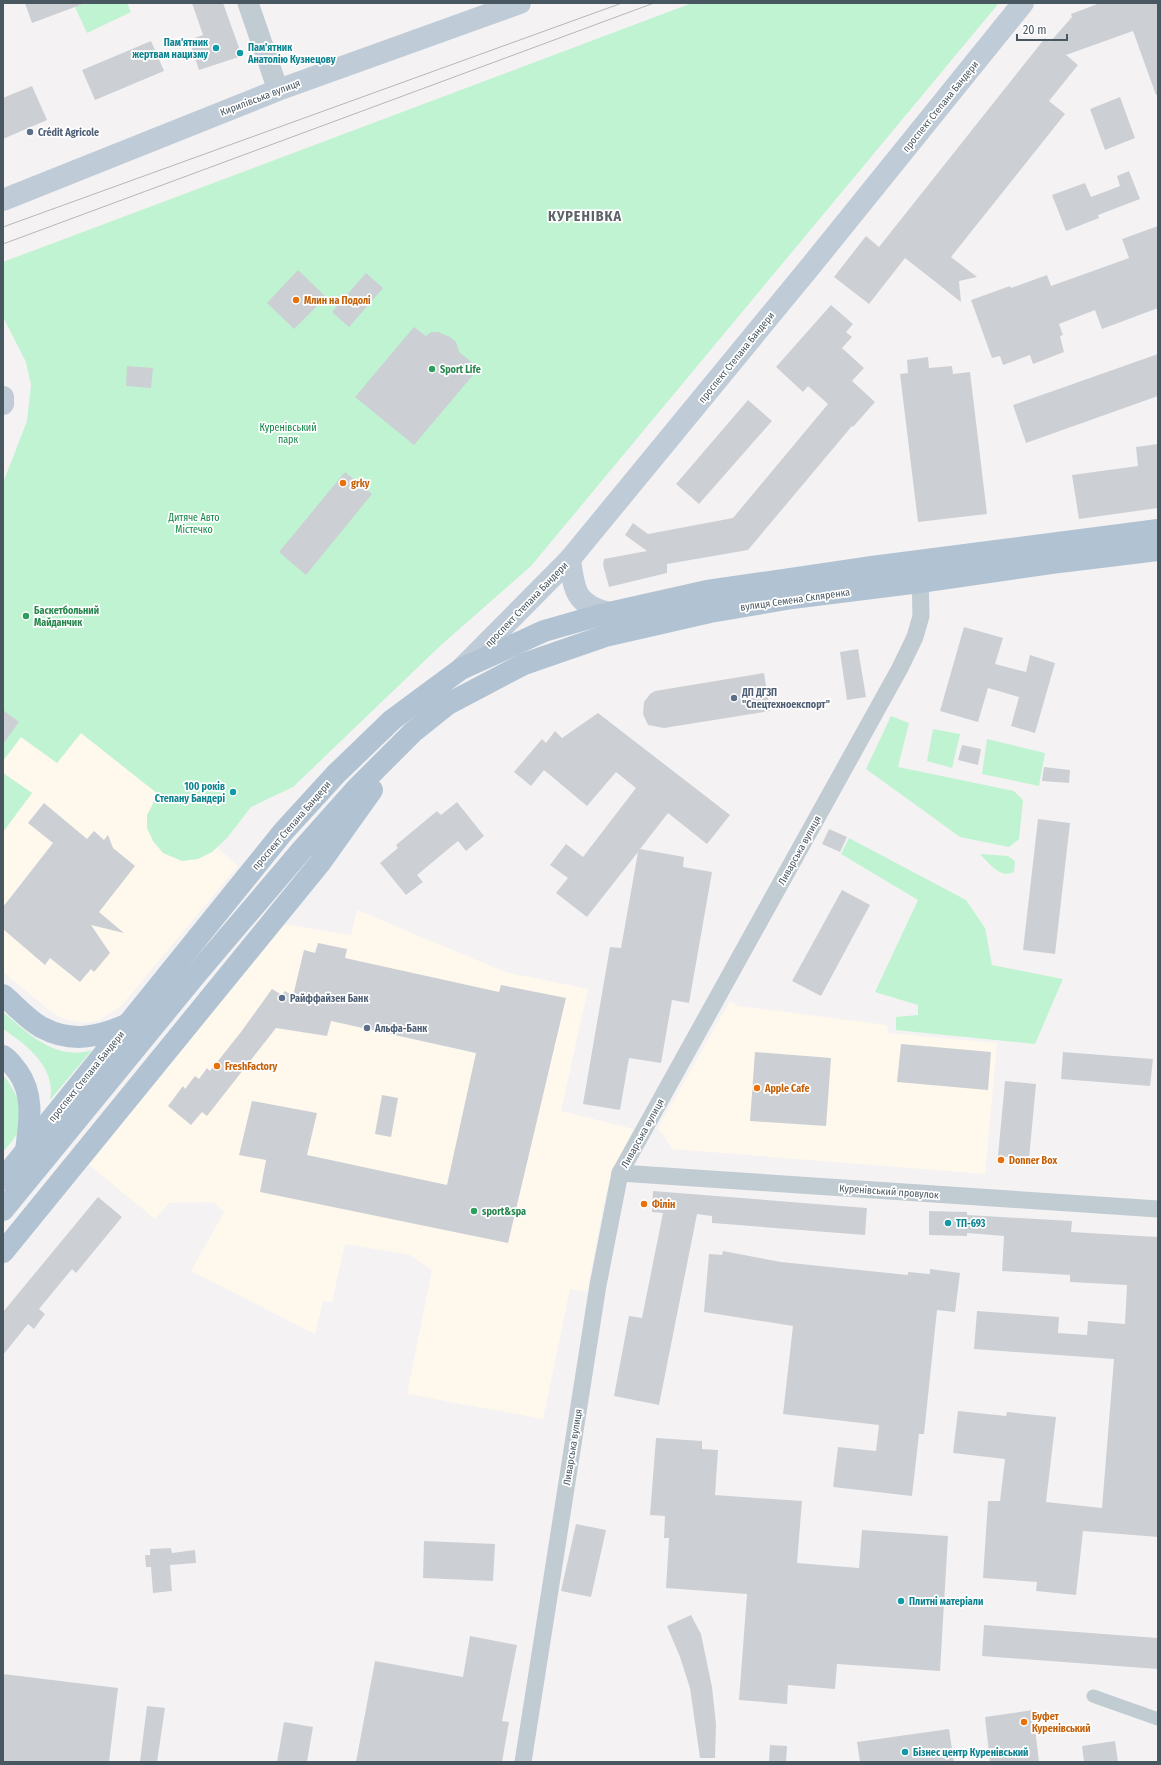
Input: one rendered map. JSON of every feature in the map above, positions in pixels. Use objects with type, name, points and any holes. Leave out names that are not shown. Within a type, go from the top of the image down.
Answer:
[{"type":"main road","name":"Кирилівська вулиця","points":[[3,200],[278,90],[520,3]]},
{"type":"main road","name":"проспект Степана Бандери","points":[[3,1179],[278,838],[336,774],[392,720],[461,669],[570,558],[814,262],[1023,3]]},
{"type":"main road","points":[[3,397],[3,404]]},
{"type":"main road","name":"вулиця Семена Скляренка","points":[[448,704],[524,664],[605,636],[710,612],[792,598],[920,572],[1158,530]]},
{"type":"main road","name":"вулиця Семена Скляренка","points":[[461,669],[544,631],[609,613],[707,591],[819,574],[920,572],[1051,563],[1158,550]]},
{"type":"main road","points":[[570,558],[573,583],[579,596],[593,609],[609,613]]},
{"type":"main road","name":"проспект Степана Бандери","points":[[3,1210],[250,912],[356,789],[413,732],[448,704]]},
{"type":"main road","points":[[3,1252],[320,863],[413,732]]},
{"type":"main road","points":[[3,995],[42,1028],[61,1035],[82,1037],[105,1034],[127,1024]]},
{"type":"main road","points":[[3,1056],[9,1060],[26,1084],[30,1111],[26,1151]]},
{"type":"street","points":[[248,3],[278,90]]},
{"type":"street","name":"Ливарська вулиця","points":[[523,1762],[598,1284],[620,1172],[900,668],[915,637],[921,616],[920,572]]},
{"type":"street","name":"Куренівський провулок","points":[[620,1172],[1158,1209]]},
{"type":"street","points":[[1093,1696],[1158,1718]]},
{"type":"shaded area","points":[[81,733],[158,794],[152,803],[163,853],[182,861],[198,859],[212,852],[217,847],[238,866],[122,1005],[98,1021],[81,1023],[62,1018],[50,1011],[3,972],[3,832],[32,793],[3,773],[3,761],[21,737],[57,763]]},
{"type":"shaded area","points":[[357,910],[505,972],[588,989],[561,1111],[633,1129],[606,1193],[587,1292],[570,1289],[543,1419],[407,1394],[432,1270],[410,1255],[345,1244],[332,1302],[323,1301],[315,1334],[191,1271],[224,1212],[214,1202],[169,1203],[155,1219],[89,1165],[283,924],[351,935]]},
{"type":"shaded area","points":[[730,1001],[738,1006],[887,1025],[888,1033],[997,1043],[985,1174],[672,1149],[658,1128]]},
{"type":"green space","points":[[86,3],[127,3],[131,12],[87,33],[75,7]]},
{"type":"green space","name":"Куренівський парк","points":[[692,3],[999,3],[531,566],[440,646],[293,787],[251,807],[227,838],[212,852],[198,859],[182,861],[163,853],[153,841],[147,828],[147,815],[158,794],[81,733],[57,763],[21,737],[3,761],[3,483],[27,421],[31,385],[26,362],[3,317],[3,262]]},
{"type":"green space","points":[[891,716],[909,723],[898,767],[1014,791],[1023,800],[1019,839],[1009,847],[960,837],[866,769]]},
{"type":"green space","points":[[933,729],[960,734],[952,768],[927,761]]},
{"type":"green space","points":[[987,739],[1045,753],[1039,786],[982,774]]},
{"type":"green space","points":[[3,773],[32,793],[3,832]]},
{"type":"green space","points":[[849,838],[966,900],[985,928],[992,965],[1063,979],[1035,1044],[896,1030],[896,1017],[918,1015],[918,1005],[875,992],[918,900],[841,854]]},
{"type":"green space","points":[[980,854],[1008,856],[1015,861],[1014,872],[1009,874],[999,872]]},
{"type":"green space","points":[[3,1012],[33,1037],[54,1049],[66,1052],[92,1050],[50,1100],[51,1088],[49,1078],[44,1067],[30,1050],[3,1029]]},
{"type":"green space","points":[[3,1075],[10,1084],[16,1096],[23,1115],[23,1120],[18,1133],[3,1152]]},
{"type":"building","points":[[25,3],[82,3],[83,4],[32,23]]},
{"type":"building","points":[[192,3],[223,3],[242,56],[199,70],[189,40],[203,35]]},
{"type":"building","points":[[1100,3],[1158,3],[1158,95],[1156,95],[1133,31],[1066,55],[1078,65],[1049,101],[1065,114],[951,257],[977,277],[959,281],[961,302],[905,258],[869,304],[834,277],[866,236],[879,247],[1045,38],[1050,42],[1072,17],[1071,14]]},
{"type":"building","points":[[151,41],[164,71],[95,100],[82,70]]},
{"type":"building","points":[[32,86],[47,120],[3,139],[3,98]]},
{"type":"building","points":[[1120,97],[1135,138],[1105,150],[1090,109]]},
{"type":"building","points":[[1129,171],[1140,199],[1098,215],[1099,218],[1066,231],[1052,195],[1085,183],[1091,197],[1120,186],[1117,176]]},
{"type":"building","points":[[1158,226],[1158,308],[1102,329],[1095,310],[1059,324],[1063,335],[1060,336],[1064,352],[1033,364],[1030,355],[1003,365],[1000,356],[992,358],[971,300],[1047,275],[1051,286],[1129,258],[1122,239]]},
{"type":"building","name":"Млин на Подолі","points":[[298,270],[326,297],[294,329],[267,303]]},
{"type":"building","points":[[366,273],[383,288],[349,327],[332,312]]},
{"type":"building","points":[[831,305],[853,324],[846,332],[852,337],[842,348],[864,368],[852,381],[875,402],[853,427],[852,426],[748,550],[667,564],[667,573],[609,587],[603,565],[604,559],[647,551],[625,535],[633,523],[648,534],[733,518],[828,404],[808,386],[803,392],[776,367]]},
{"type":"building","points":[[414,327],[426,336],[431,332],[438,332],[450,337],[456,342],[459,352],[479,368],[414,445],[355,397]]},
{"type":"building","points":[[1158,354],[1158,396],[1026,443],[1013,405]]},
{"type":"building","points":[[928,357],[929,368],[952,366],[953,374],[970,372],[987,514],[918,522],[900,374],[908,373],[907,360]]},
{"type":"building","points":[[127,366],[153,368],[151,388],[126,386]]},
{"type":"building","points":[[748,400],[772,421],[699,504],[676,484]]},
{"type":"building","points":[[1158,444],[1158,508],[1079,519],[1072,475],[1138,466],[1136,447]]},
{"type":"building","points":[[345,472],[372,494],[306,575],[279,552]]},
{"type":"building","points":[[964,627],[1003,638],[995,664],[1026,672],[1030,655],[1055,663],[1035,733],[1011,726],[1019,697],[988,688],[978,722],[940,711]]},
{"type":"building","points":[[858,649],[866,697],[847,700],[840,652]]},
{"type":"building","points":[[764,673],[770,711],[664,728],[648,725],[643,714],[644,702],[650,694],[655,691]]},
{"type":"building","points":[[3,710],[19,722],[3,744]]},
{"type":"building","points":[[598,713],[730,815],[707,844],[668,813],[640,849],[684,857],[683,867],[712,872],[689,1003],[672,1000],[661,1063],[629,1058],[620,1110],[583,1104],[610,947],[621,948],[638,852],[587,917],[556,893],[568,878],[550,865],[566,844],[583,857],[636,788],[616,772],[587,806],[544,770],[531,786],[514,772],[542,739],[546,743],[555,731],[562,738]]},
{"type":"building","points":[[962,745],[981,749],[978,765],[958,760]]},
{"type":"building","points":[[1044,767],[1070,770],[1069,783],[1042,781]]},
{"type":"building","points":[[457,802],[484,836],[466,851],[458,841],[417,875],[423,882],[406,895],[380,863],[398,848],[396,845],[437,811],[441,815]]},
{"type":"building","points":[[44,803],[87,839],[94,831],[104,840],[108,835],[113,848],[135,866],[99,912],[124,933],[91,925],[110,953],[94,972],[91,969],[80,982],[50,958],[45,965],[3,929],[3,907],[53,843],[28,823]]},
{"type":"building","points":[[1038,819],[1070,823],[1055,954],[1023,950]]},
{"type":"building","points":[[829,829],[847,837],[840,852],[822,844]]},
{"type":"building","points":[[842,890],[870,905],[821,996],[792,981]]},
{"type":"building","points":[[318,943],[347,949],[345,958],[499,992],[501,985],[566,998],[508,1243],[260,1192],[266,1160],[239,1155],[252,1101],[317,1113],[307,1155],[447,1185],[476,1053],[331,1021],[327,1036],[276,1028],[207,1116],[202,1112],[191,1125],[168,1106],[183,1086],[185,1089],[195,1076],[199,1079],[207,1068],[210,1071],[241,1032],[272,989],[282,995],[285,991],[293,996],[304,950],[315,953]]},
{"type":"building","points":[[901,1044],[991,1052],[988,1090],[897,1082]]},
{"type":"building","points":[[755,1052],[831,1058],[826,1126],[750,1121]]},
{"type":"building","points":[[1063,1052],[1153,1059],[1150,1086],[1061,1079]]},
{"type":"building","points":[[1005,1081],[1036,1084],[1029,1159],[998,1156]]},
{"type":"building","points":[[382,1095],[398,1098],[391,1137],[375,1134]]},
{"type":"building","points":[[653,1191],[867,1208],[865,1235],[712,1223],[712,1216],[697,1214],[659,1405],[614,1396],[629,1316],[642,1318],[663,1213],[652,1212]]},
{"type":"building","points":[[98,1197],[122,1217],[76,1273],[72,1269],[39,1309],[45,1314],[34,1329],[28,1324],[3,1355],[3,1312]]},
{"type":"building","points":[[929,1211],[967,1212],[967,1215],[1072,1221],[1071,1232],[1158,1237],[1158,1537],[1083,1531],[1076,1595],[1036,1591],[1037,1582],[983,1578],[988,1501],[1000,1501],[1005,1459],[953,1453],[958,1411],[1006,1416],[1007,1412],[1056,1417],[1046,1502],[1102,1508],[1114,1359],[974,1349],[977,1311],[1059,1317],[1058,1333],[1087,1335],[1088,1321],[1125,1324],[1127,1285],[1070,1282],[1070,1275],[1002,1271],[1004,1236],[967,1233],[967,1236],[929,1235]]},
{"type":"building","points":[[723,1251],[781,1262],[908,1275],[908,1272],[930,1274],[930,1269],[960,1273],[955,1312],[937,1310],[924,1434],[919,1434],[912,1496],[833,1487],[838,1447],[876,1451],[879,1425],[783,1414],[793,1326],[704,1312],[709,1254],[722,1255]]},
{"type":"building","points":[[656,1438],[702,1441],[702,1449],[718,1450],[715,1495],[802,1501],[797,1563],[859,1568],[862,1530],[948,1536],[940,1671],[837,1664],[835,1689],[788,1685],[787,1704],[739,1700],[747,1594],[666,1588],[669,1538],[664,1538],[665,1516],[650,1515]]},
{"type":"building","points":[[576,1524],[606,1530],[591,1597],[561,1591]]},
{"type":"building","points":[[424,1541],[495,1544],[493,1581],[423,1578]]},
{"type":"building","points":[[171,1548],[172,1553],[195,1550],[196,1563],[170,1565],[172,1591],[153,1593],[151,1567],[146,1567],[145,1555],[150,1555],[150,1549]]},
{"type":"building","points":[[691,1615],[701,1634],[712,1687],[716,1724],[715,1758],[700,1758],[690,1688],[680,1657],[667,1626]]},
{"type":"building","points":[[984,1625],[1158,1638],[1158,1669],[982,1656]]},
{"type":"building","points":[[470,1636],[517,1645],[502,1721],[509,1722],[502,1762],[356,1762],[375,1661],[463,1677]]},
{"type":"building","points":[[3,1674],[118,1688],[109,1762],[3,1762]]},
{"type":"building","points":[[147,1706],[165,1708],[157,1762],[140,1762]]},
{"type":"building","points":[[1033,1710],[1039,1762],[990,1762],[985,1717]]},
{"type":"building","points":[[284,1722],[313,1727],[307,1762],[277,1762]]},
{"type":"building","name":"Бізнес центр Куренівський","points":[[949,1729],[954,1762],[860,1762],[857,1742]]},
{"type":"building","points":[[1115,1741],[1118,1762],[1084,1762],[1082,1746]]},
{"type":"building","points":[[770,1745],[787,1746],[786,1762],[769,1762]]},
{"type":"tram line","points":[[3,227],[622,3]]},
{"type":"tram line","points":[[3,244],[654,3]]},
{"type":"place","name":"Пам'ятник жертвам нацизму","points":[[216,48]]},
{"type":"place","name":"Пам'ятник Анатолію Кузнецову","points":[[240,53]]},
{"type":"place","name":"Crédit Agricole","points":[[30,132]]},
{"type":"place","name":"Млин на Подолі","points":[[296,300]]},
{"type":"place","name":"Sport Life","points":[[432,369]]},
{"type":"place","name":"grky","points":[[343,483]]},
{"type":"place","name":"Баскетбольний Майданчик","points":[[26,616]]},
{"type":"place","name":"ДП ДГЗП \"Спецтехноекспорт\"","points":[[734,698]]},
{"type":"place","name":"100 років Степану Бандері","points":[[233,792]]},
{"type":"place","name":"Райффайзен Банк","points":[[282,998]]},
{"type":"place","name":"Альфа-Банк","points":[[367,1028]]},
{"type":"place","name":"FreshFactory","points":[[217,1066]]},
{"type":"place","name":"Apple Cafe","points":[[757,1088]]},
{"type":"place","name":"Donner Box","points":[[1001,1160]]},
{"type":"place","name":"Філін","points":[[644,1204]]},
{"type":"place","name":"sport&spa","points":[[474,1211]]},
{"type":"place","name":"ТП-693","points":[[948,1223]]},
{"type":"place","name":"Плитні матеріали","points":[[901,1601]]},
{"type":"place","name":"Буфет Куренівський","points":[[1024,1722]]},
{"type":"place","name":"Бізнес центр Куренівський","points":[[905,1752]]},
{"type":"district","name":"КУРЕНІВКА","points":[[585,216]]},
{"type":"park label","name":"Дитяче Авто Містечко","points":[[194,522]]}]
